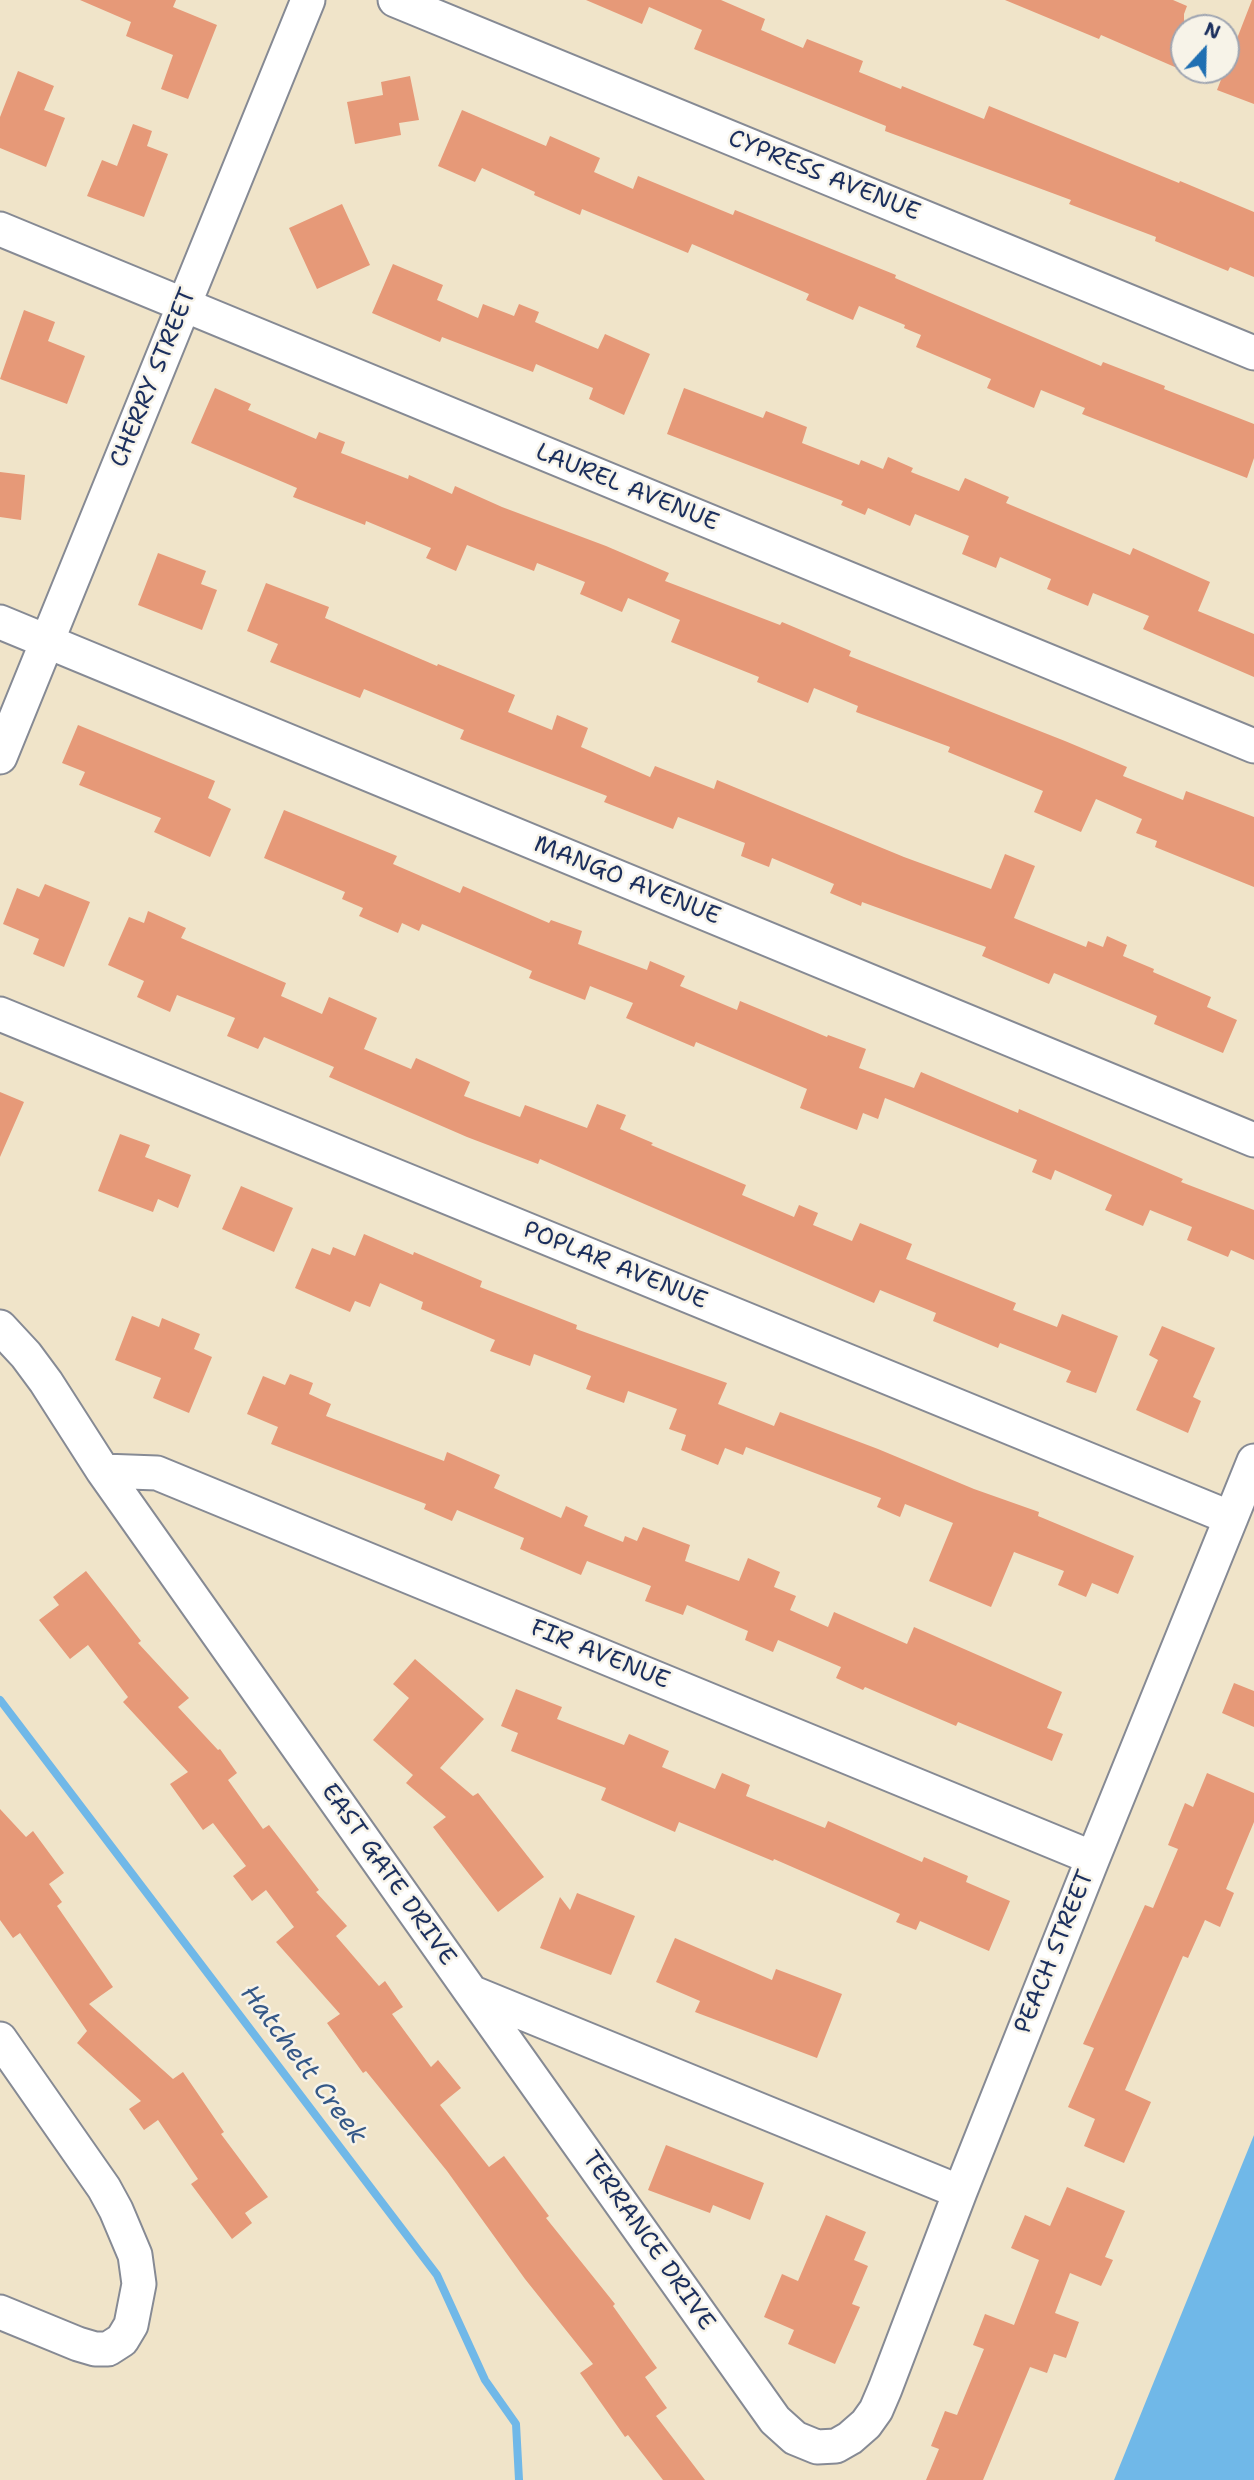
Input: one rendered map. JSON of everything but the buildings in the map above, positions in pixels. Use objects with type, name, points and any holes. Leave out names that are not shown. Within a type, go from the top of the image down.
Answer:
[{"type":"street","name":"CHERRY STREET","points":[[0,757],[308,0]]},
{"type":"street","name":"CYPRESS AVENUE","points":[[395,0],[1254,352]]},
{"type":"street","name":"LAUREL AVENUE","points":[[0,229],[1254,746]]},
{"type":"street","name":"MANGO AVENUE","points":[[0,622],[1254,1140]]},
{"type":"street","name":"POPLAR AVENUE","points":[[0,1014],[1231,1518]]},
{"type":"street","name":"EAST GATE DRIVE","points":[[0,1327],[46,1382],[103,1471],[471,1992],[960,2192]]},
{"type":"street","name":"PEACH STREET","points":[[850,2438],[866,2424],[876,2410],[1093,1858],[1254,1461]]},
{"type":"street","name":"FIR AVENUE","points":[[103,1471],[157,1474],[1093,1858]]},
{"type":"street","name":"TERRANCE DRIVE","points":[[471,1992],[775,2420],[795,2438],[817,2447],[836,2446],[850,2438]]},
{"type":"street","points":[[0,2039],[104,2188],[135,2255],[139,2284],[131,2325],[122,2340],[108,2349],[94,2349],[0,2312]]},
{"type":"water","points":[[1254,2135],[1254,2480],[1114,2480]]},
{"type":"waterway","name":"Hatchett Creek","points":[[0,1700],[437,2275],[485,2380],[516,2424],[519,2480]]}]
